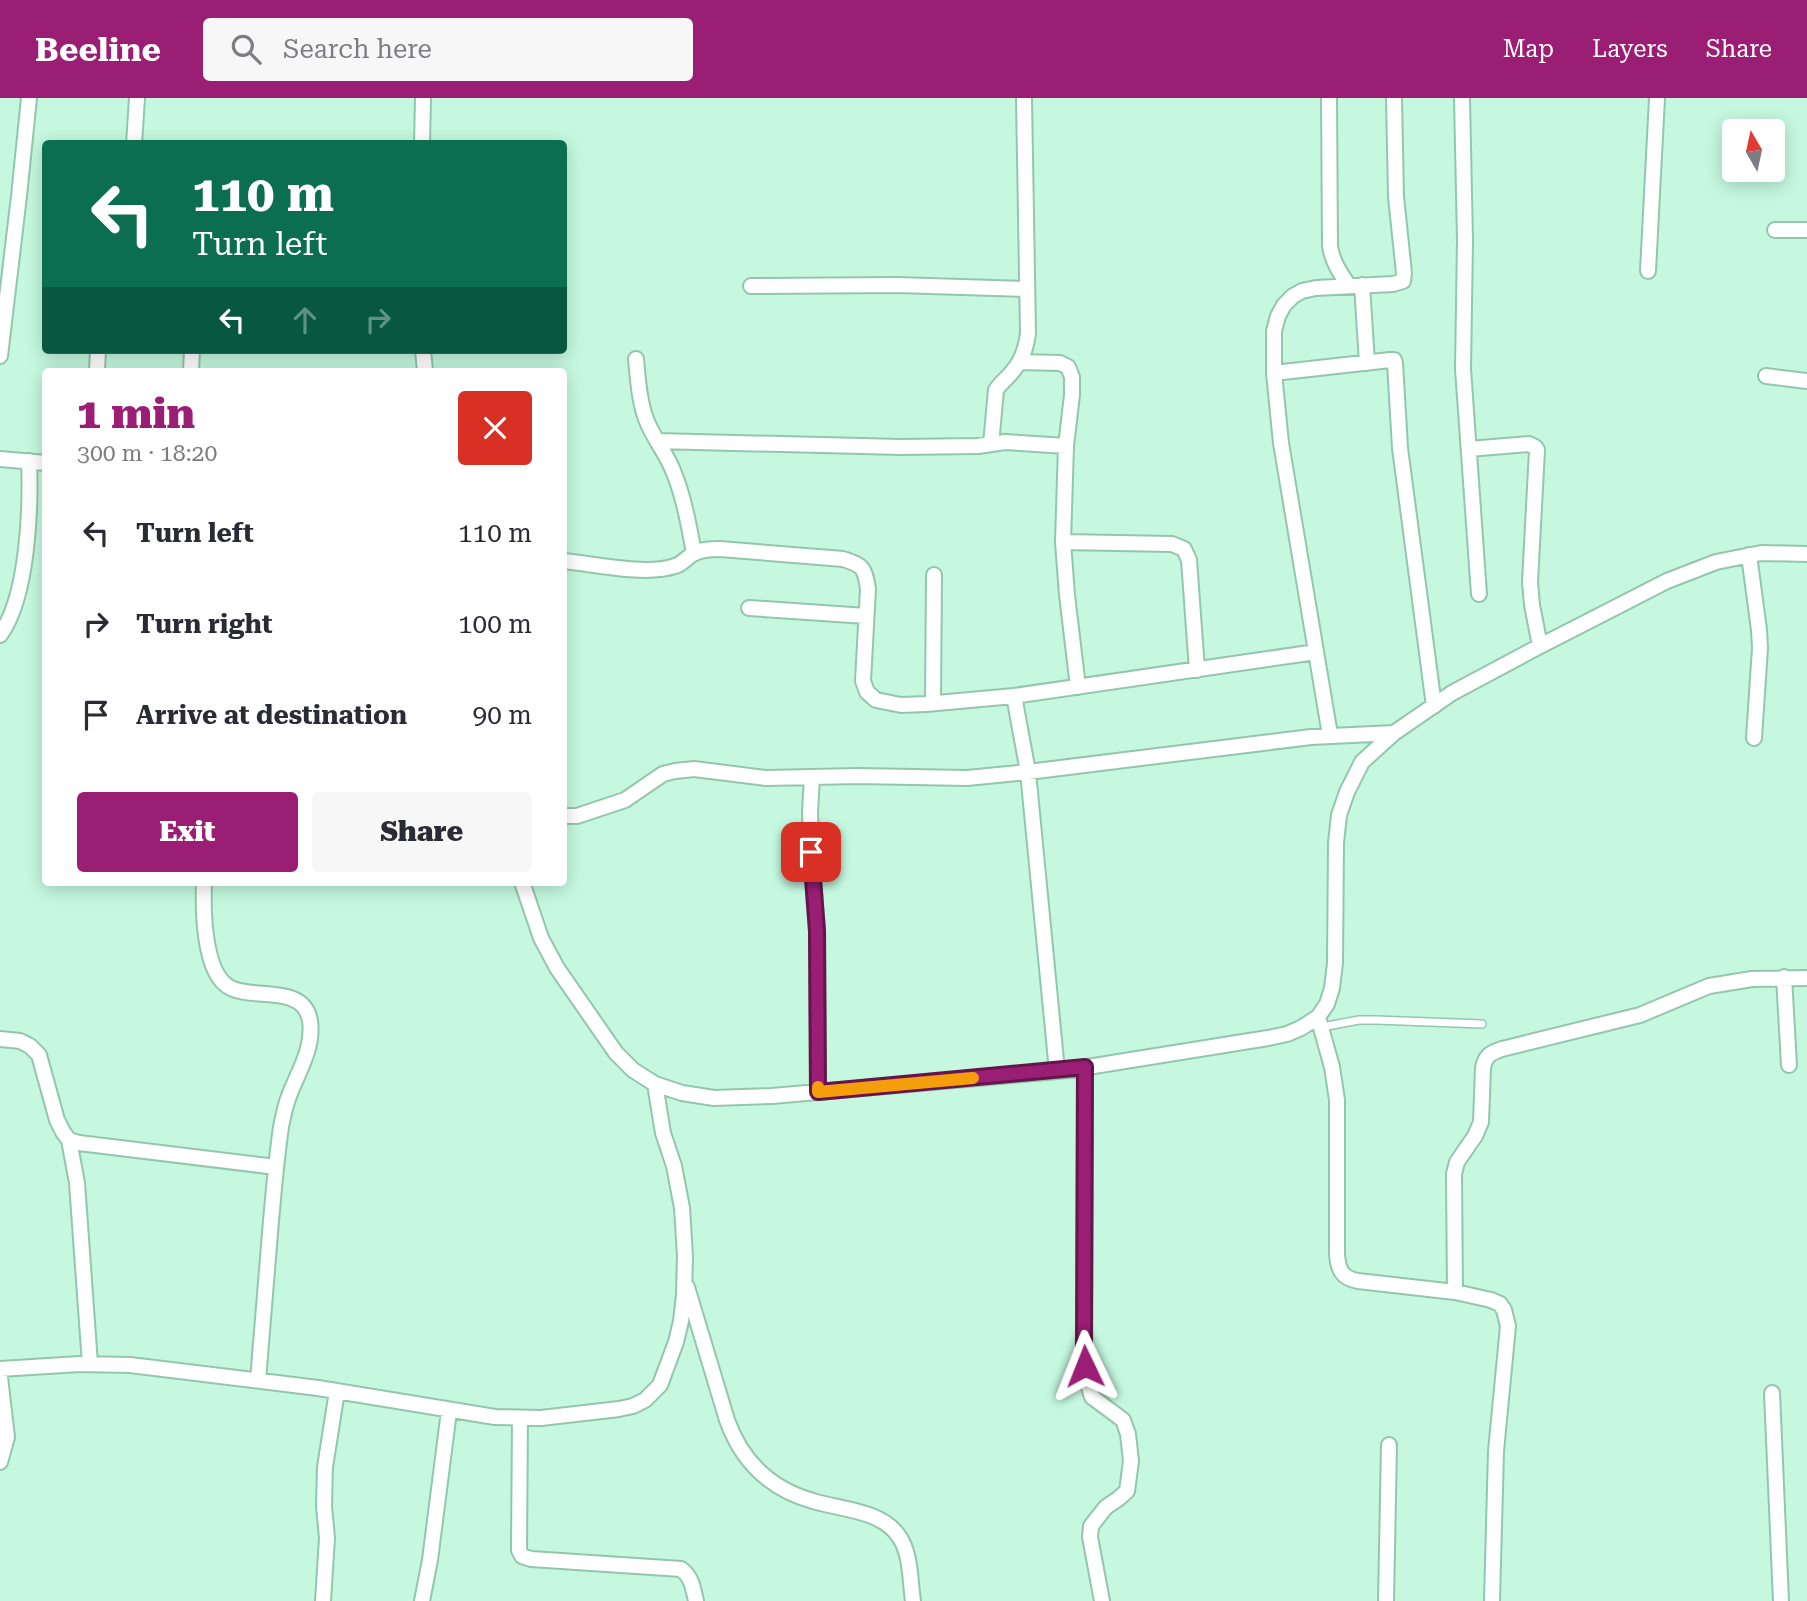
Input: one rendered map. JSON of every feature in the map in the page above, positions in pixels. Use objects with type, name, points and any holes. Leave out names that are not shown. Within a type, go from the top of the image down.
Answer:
[{"type":"street","points":[[0,356],[29,98]]},
{"type":"street","points":[[134,140],[137,98]]},
{"type":"street","points":[[422,140],[423,98]]},
{"type":"street","points":[[991,444],[996,390],[1020,362],[1028,334],[1024,98]]},
{"type":"street","points":[[1329,98],[1330,246],[1336,267],[1355,286],[1367,363]]},
{"type":"street","points":[[1330,735],[1281,443],[1274,373],[1274,331],[1284,305],[1302,291],[1398,283],[1404,279],[1396,197],[1394,98]]},
{"type":"street","points":[[1462,98],[1464,369],[1479,594]]},
{"type":"street","points":[[1648,271],[1657,98]]},
{"type":"street","points":[[1774,230],[1807,230]]},
{"type":"street","points":[[751,286],[884,285],[1027,289]]},
{"type":"street","points":[[636,359],[640,400],[646,419],[674,473],[694,553]]},
{"type":"street","points":[[1274,373],[1392,360],[1396,365],[1400,448],[1434,706]]},
{"type":"street","points":[[1020,362],[1060,363],[1068,367],[1072,377],[1066,446],[1063,542],[1078,687]]},
{"type":"street","points":[[1766,376],[1807,381]]},
{"type":"street","points":[[657,441],[901,447],[1016,443],[1066,446]]},
{"type":"street","points":[[1469,449],[1530,444],[1537,450],[1530,582],[1540,646]]},
{"type":"street","points":[[0,459],[42,463]]},
{"type":"street","points":[[0,635],[9,622],[24,559],[29,510],[29,461]]},
{"type":"street","points":[[1063,542],[1172,544],[1184,549],[1189,560],[1197,670]]},
{"type":"street","points":[[567,561],[637,570],[674,567],[694,553],[720,549],[843,559],[859,564],[866,574],[868,589],[863,681],[867,692],[876,700],[901,705],[1014,696],[1316,652]]},
{"type":"street","points":[[1492,1601],[1496,1451],[1507,1317],[1500,1304],[1491,1300],[1455,1292],[1358,1281],[1344,1277],[1339,1270],[1337,1100],[1332,1067],[1320,1022],[1332,988],[1335,963],[1336,843],[1339,816],[1362,762],[1394,733],[1452,693],[1667,581],[1716,562],[1749,555],[1807,554]]},
{"type":"street","points":[[1749,555],[1760,648],[1754,738]]},
{"type":"street","points":[[933,704],[934,575]]},
{"type":"street","points":[[749,608],[866,615]]},
{"type":"street","points":[[1014,696],[1028,772],[1058,1070]]},
{"type":"street","points":[[567,816],[599,810],[625,800],[657,778],[675,771],[694,769],[766,778],[967,778],[1330,735],[1394,733]]},
{"type":"street","points":[[812,777],[810,813],[817,931],[818,1092]]},
{"type":"street","points":[[204,886],[206,942],[219,976],[227,986],[241,991],[286,996],[297,1000],[308,1011],[310,1023],[306,1055],[288,1098],[282,1123],[258,1380]]},
{"type":"street","points":[[523,886],[541,938],[557,968],[616,1053],[633,1070],[656,1084],[681,1093],[713,1098],[772,1096],[1085,1067],[1268,1038],[1320,1022]]},
{"type":"street","points":[[1784,977],[1789,1065]]},
{"type":"street","points":[[1455,1292],[1455,1167],[1481,1122],[1483,1068],[1488,1055],[1502,1049],[1640,1015],[1710,986],[1752,979],[1807,978]]},
{"type":"street","points":[[0,1039],[20,1041],[39,1055],[57,1120],[69,1140],[77,1183],[90,1364]]},
{"type":"street","points":[[1085,1067],[1084,1352],[1087,1381],[1092,1397],[1123,1420],[1128,1434],[1130,1461],[1127,1491],[1106,1507],[1091,1526],[1090,1537],[1102,1601]]},
{"type":"street","points":[[0,1369],[90,1364],[130,1365],[337,1391],[495,1417],[541,1418],[633,1406],[645,1400],[660,1385],[681,1321],[685,1279],[682,1208],[674,1166],[663,1133],[656,1084]]},
{"type":"street","points":[[69,1140],[276,1167]]},
{"type":"street","points":[[685,1279],[732,1435],[746,1458],[765,1477],[797,1495],[862,1513],[888,1524],[902,1541],[906,1551],[913,1601]]},
{"type":"street","points":[[0,1377],[7,1437],[0,1462]]},
{"type":"street","points":[[323,1601],[327,1538],[325,1467],[337,1391]]},
{"type":"street","points":[[1772,1393],[1781,1601]]},
{"type":"street","points":[[422,1601],[430,1560],[449,1411]]},
{"type":"street","points":[[520,1418],[519,1550],[522,1556],[531,1559],[681,1569],[692,1583],[696,1601]]},
{"type":"street","points":[[1386,1601],[1389,1445]]},
{"type":"lane","points":[[1320,1022],[1376,1020],[1482,1024]]},
{"type":"slow traffic","points":[[818,1087],[818,1092],[973,1078]]},
{"type":"route","points":[[811,852],[817,931],[818,1092],[1085,1067],[1085,1366]]}]
